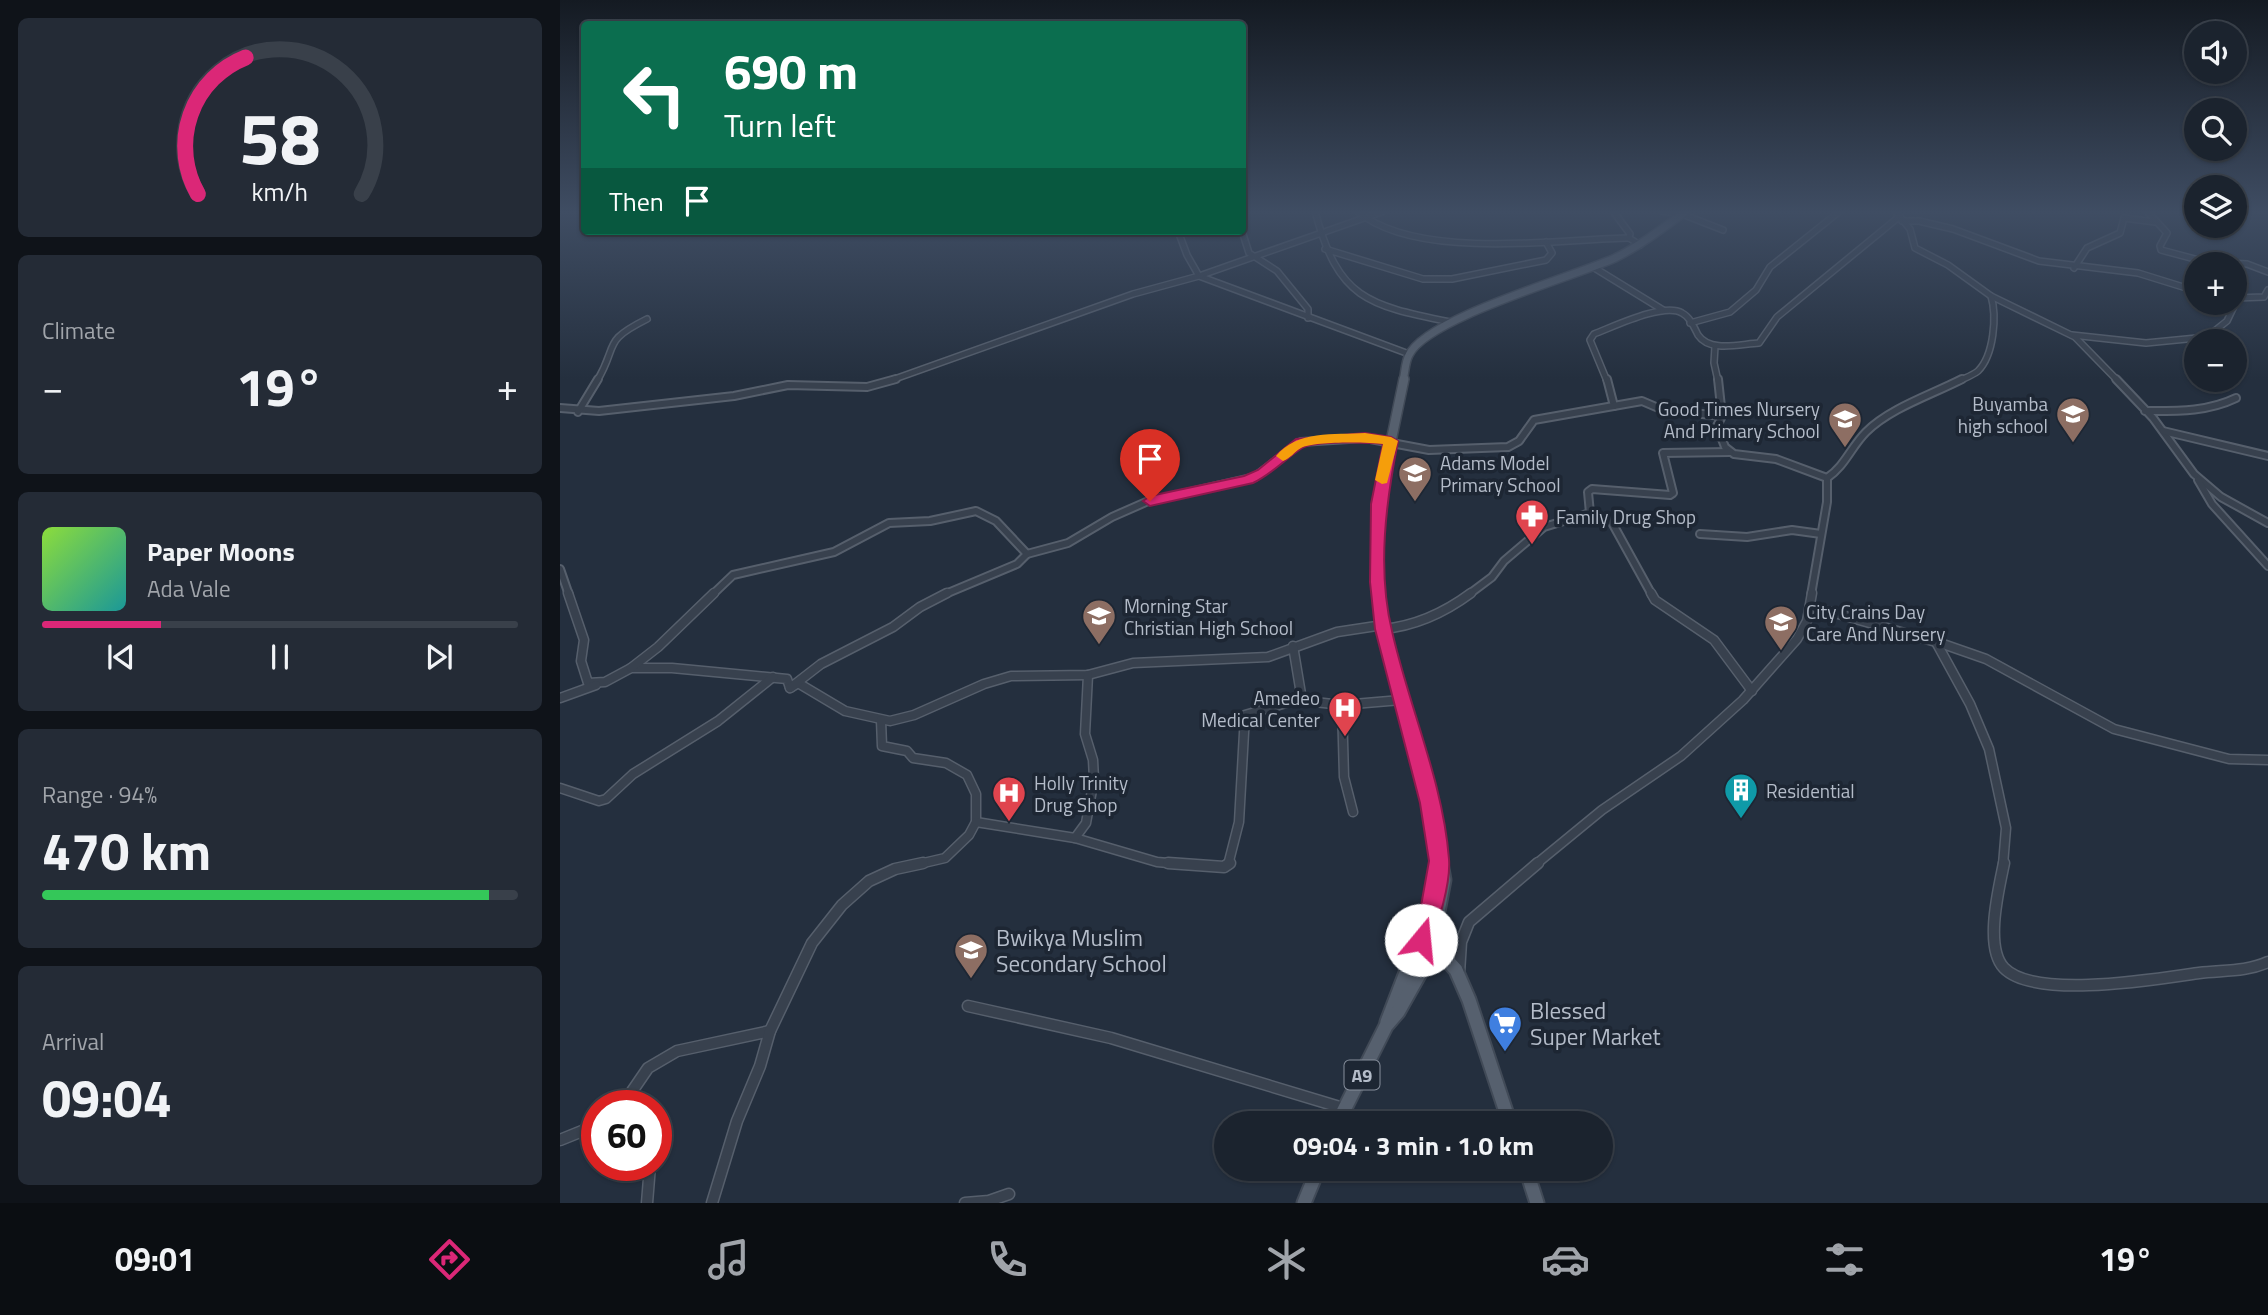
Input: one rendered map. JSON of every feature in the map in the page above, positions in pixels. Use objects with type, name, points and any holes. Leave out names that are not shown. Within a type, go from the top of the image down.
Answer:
[{"type":"main road","points":[[1506,1111],[1469,1000],[1458,975],[1429,943],[1443,888],[1430,803],[1383,627],[1378,582],[1378,504],[1409,354],[1423,340],[1450,322],[1593,267]]},
{"type":"main road","name":"A9","points":[[1342,1111],[1386,1026],[1435,954],[1429,943],[1412,946],[1412,957],[1391,1006],[1386,1026]]},
{"type":"main road","points":[[1412,957],[1418,963],[1427,963],[1458,975]]},
{"type":"main road","points":[[1304,1203],[1313,1181]]},
{"type":"main road","points":[[1530,1181],[1537,1203]]},
{"type":"street","points":[[1191,267],[1199,276],[1284,306],[1308,318],[1363,333],[1409,354]]},
{"type":"street","points":[[560,409],[578,412],[713,398],[788,385],[867,387],[902,378],[1133,294],[1222,267]]},
{"type":"street","points":[[1270,267],[1277,271],[1308,309],[1308,318]]},
{"type":"street","points":[[1335,267],[1347,283],[1377,305],[1450,322]]},
{"type":"street","points":[[1384,267],[1423,279],[1452,279],[1511,267]]},
{"type":"street","points":[[1593,267],[1663,310],[1682,312],[1703,342],[1715,346],[1759,343],[1777,317],[1837,267]]},
{"type":"street","points":[[1690,323],[1730,312],[1756,290],[1770,267]]},
{"type":"street","points":[[1951,267],[1991,296],[2071,335],[2146,344],[2207,337],[2227,321],[2229,315]]},
{"type":"street","points":[[2070,267],[2134,272],[2184,287]]},
{"type":"street","points":[[2247,298],[2266,297],[2268,290]]},
{"type":"street","points":[[1458,975],[1458,946],[1462,931],[1469,921],[1604,808],[1665,769],[1752,691],[1802,631],[1810,606],[1827,478],[1840,469],[1864,434],[1879,421],[1977,372],[1982,367],[1993,332],[1994,302],[1991,296]]},
{"type":"street","points":[[1614,406],[1612,385],[1601,371],[1590,337],[1663,310]]},
{"type":"street","points":[[578,412],[605,368],[612,342],[623,331],[647,319]]},
{"type":"street","points":[[2071,335],[2163,431],[2212,504],[2268,566]]},
{"type":"street","points":[[1715,346],[1714,363],[1720,384],[1722,416],[1717,426],[1720,439],[1730,452]]},
{"type":"street","points":[[2145,411],[2191,411],[2236,398]]},
{"type":"street","points":[[790,688],[821,664],[893,627],[920,607],[963,585],[1017,564],[1027,554],[1068,543],[1112,517],[1146,502],[1255,477],[1301,442],[1365,438],[1429,450],[1508,447],[1519,441],[1534,420],[1642,401],[1663,410],[1722,416]]},
{"type":"street","points":[[2163,431],[2268,457]]},
{"type":"street","points":[[1590,513],[1588,492],[1592,489],[1670,495],[1673,493],[1663,453],[1730,452],[1776,459],[1827,478]]},
{"type":"street","points":[[2194,474],[2221,497],[2268,523]]},
{"type":"street","points":[[560,698],[600,684],[631,668],[658,647],[733,575],[834,552],[889,523],[930,521],[976,511],[996,521],[1027,554]]},
{"type":"street","points":[[790,688],[798,683],[845,711],[890,721],[914,715],[969,689],[999,679],[1088,675],[1133,663],[1268,657],[1337,632],[1409,627],[1436,616],[1492,577],[1504,561],[1544,527],[1590,513],[1610,519],[1655,600],[1714,640],[1752,691]]},
{"type":"street","points":[[1700,534],[1747,537],[1792,530],[1821,534]]},
{"type":"street","points":[[560,569],[584,640],[583,673],[589,683],[600,684]]},
{"type":"street","points":[[1810,606],[1846,619],[1907,632],[1985,658],[2033,681],[2097,722],[2114,729],[2229,759],[2268,760]]},
{"type":"street","points":[[1936,642],[1984,735],[1995,776],[2007,838],[1994,930],[1994,945],[2003,967],[2013,975],[2035,982],[2115,983],[2245,971],[2268,962]]},
{"type":"street","points":[[1293,646],[1301,694],[1296,700]]},
{"type":"street","points":[[631,668],[678,668],[705,674],[773,677],[787,679],[790,688]]},
{"type":"street","points":[[1075,838],[1086,823],[1094,779],[1093,760],[1085,734],[1088,675]]},
{"type":"street","points":[[560,788],[599,801],[606,799],[633,774],[718,721],[773,677]]},
{"type":"street","points":[[976,822],[1075,838],[1157,862],[1217,868],[1228,866],[1239,822],[1245,715],[1296,700],[1342,705],[1401,700]]},
{"type":"street","points":[[1342,705],[1344,777],[1353,812]]},
{"type":"street","points":[[712,1203],[737,1121],[761,1066],[771,1031],[812,943],[842,905],[869,881],[887,872],[937,862],[950,856],[970,835],[976,822],[976,794],[967,775],[946,763],[913,758],[906,751],[882,746],[881,720]]},
{"type":"street","points":[[968,1006],[1037,1018],[1136,1043],[1343,1108]]},
{"type":"street","points":[[633,1090],[648,1068],[677,1051],[771,1031]]},
{"type":"street","points":[[560,1140],[581,1131]]},
{"type":"street","points":[[647,1203],[649,1181]]},
{"type":"street","points":[[965,1203],[989,1201],[1009,1194]]},
{"type":"slow traffic","points":[[1283,456],[1301,442],[1365,438],[1391,441],[1382,480]]},
{"type":"place","name":"Buyamba high school","points":[[2073,444]]},
{"type":"place","name":"Good Times Nursery And Primary School","points":[[1845,449]]},
{"type":"place","name":"Adams Model Primary School","points":[[1415,503]]},
{"type":"place","name":"Family Drug Shop","points":[[1532,546]]},
{"type":"place","name":"Morning Star Christian High School","points":[[1099,646]]},
{"type":"place","name":"City Crains Day Care And Nursery","points":[[1781,652]]},
{"type":"place","name":"Amedeo Medical Center","points":[[1345,738]]},
{"type":"place","name":"Residential","points":[[1741,820]]},
{"type":"place","name":"Holly Trinity Drug Shop","points":[[1009,823]]},
{"type":"place","name":"Bwikya Muslim Secondary School","points":[[971,980]]},
{"type":"place","name":"Blessed Super Market","points":[[1505,1053]]},
{"type":"route","points":[[1150,501],[1248,480],[1263,473],[1301,442],[1365,438],[1391,441],[1378,504],[1378,582],[1383,629],[1430,803],[1439,861],[1432,906],[1421,940]]}]
